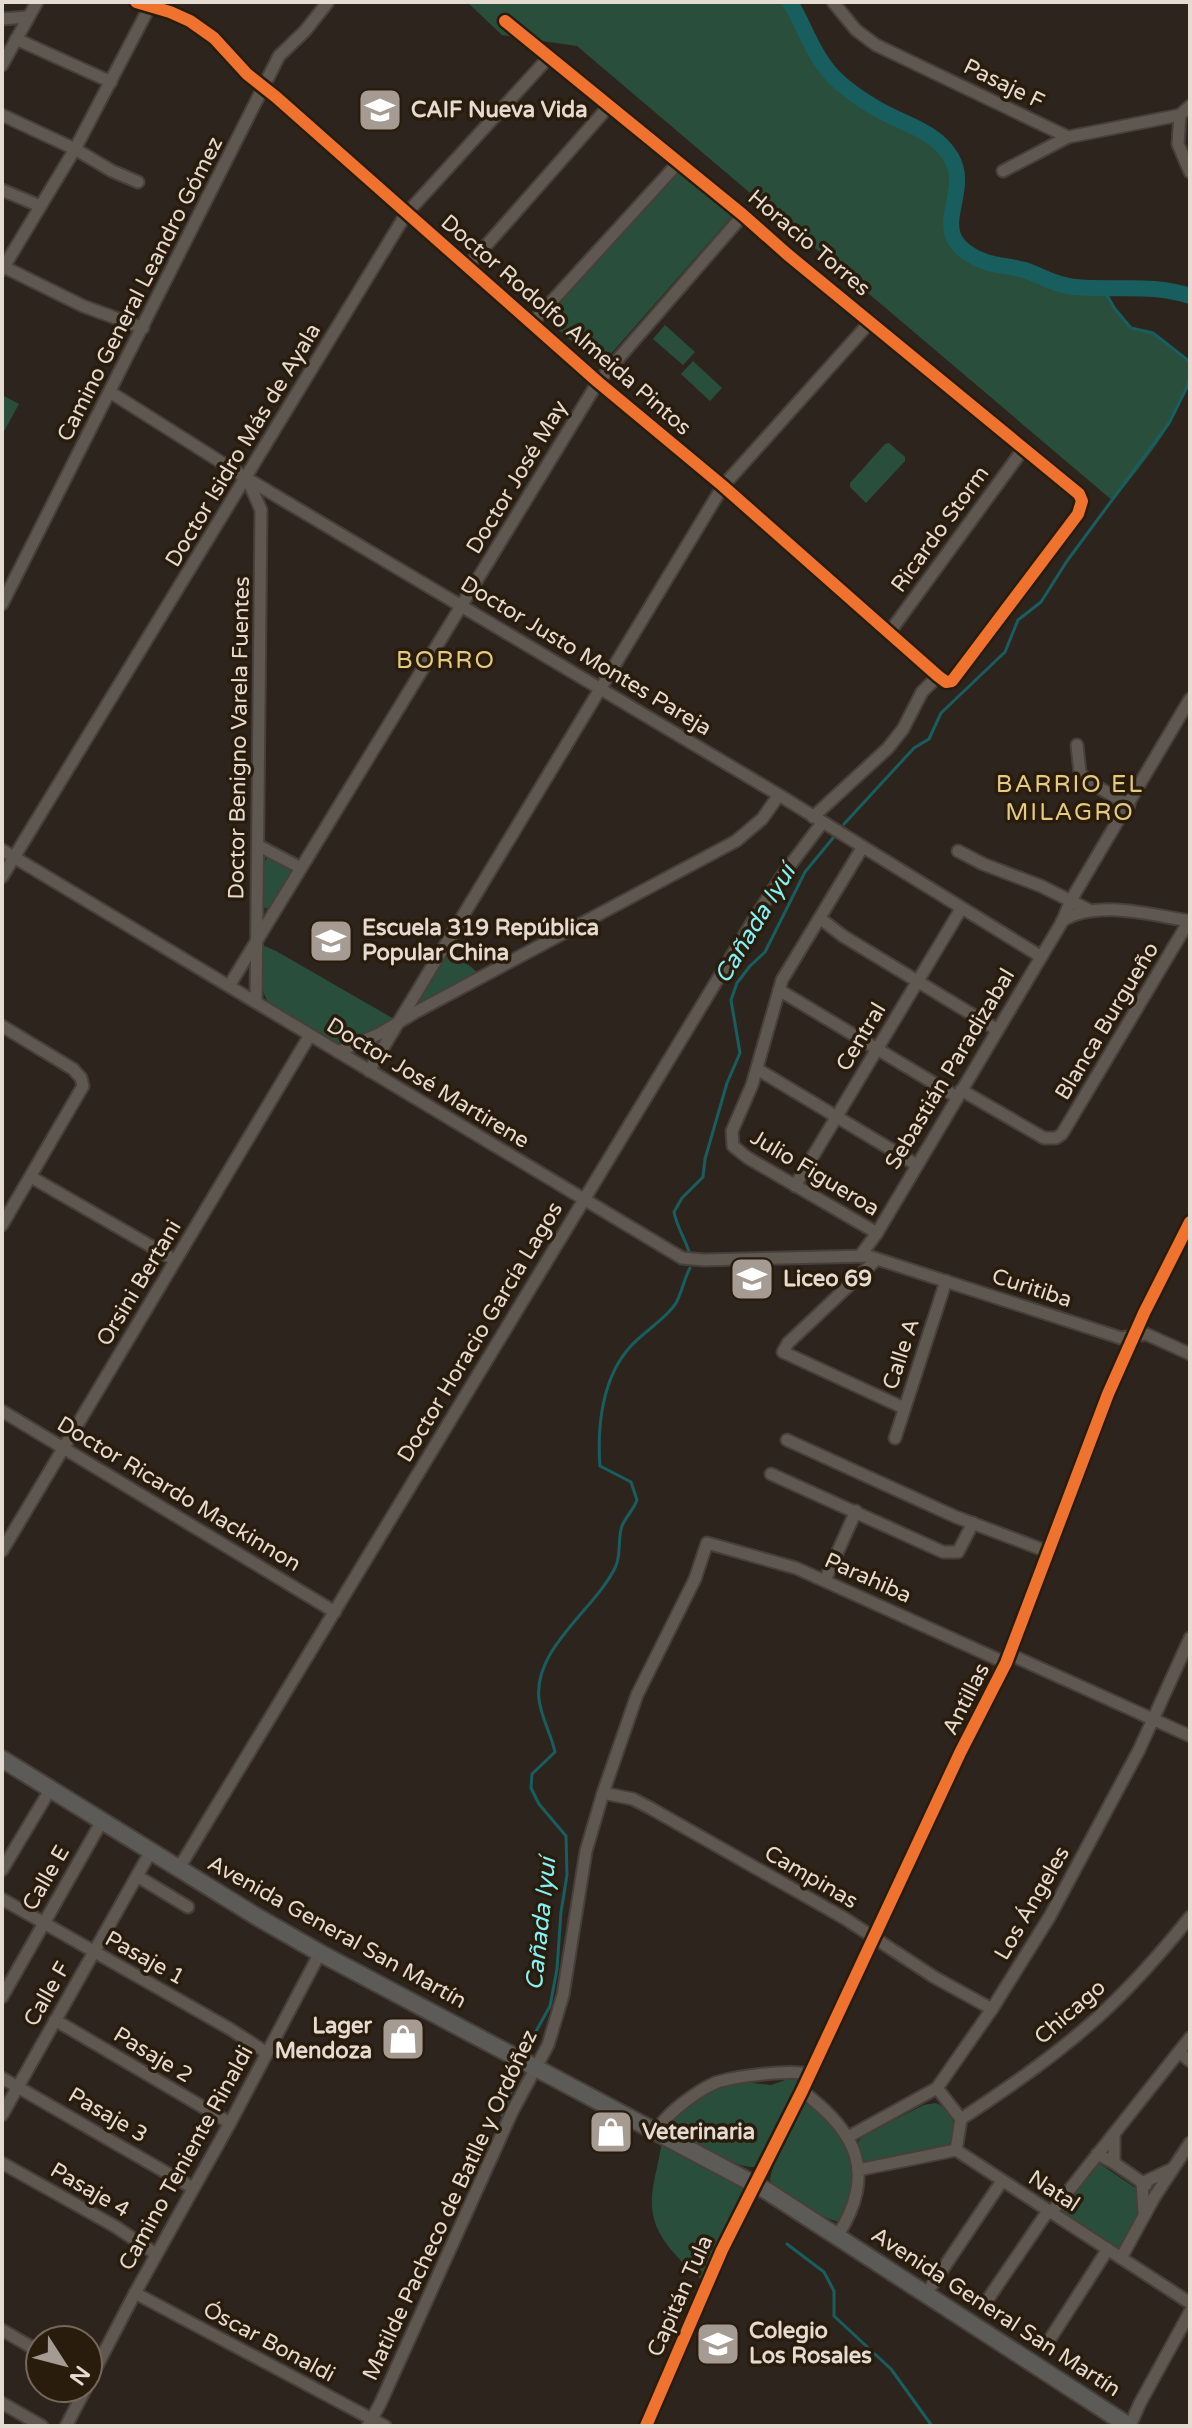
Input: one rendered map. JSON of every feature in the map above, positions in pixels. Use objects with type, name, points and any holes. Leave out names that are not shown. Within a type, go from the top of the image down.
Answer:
[{"type":"main road","name":"Avenida General San Martín","points":[[2,1759],[320,1953],[755,2184],[1130,2426]]},
{"type":"street","points":[[2,65],[37,2]]},
{"type":"street","name":"Doctor Rodolfo Almeida Pintos","points":[[136,2],[190,21],[214,38],[247,74],[598,382],[723,486],[938,676],[946,682],[952,681]]},
{"type":"street","name":"Camino General Leandro Gómez","points":[[2,604],[279,56],[305,31],[328,2]]},
{"type":"street","name":"Pasaje F","points":[[833,2],[856,30],[876,45],[1068,137]]},
{"type":"street","points":[[143,328],[83,306],[3,269],[75,149],[150,6]]},
{"type":"street","points":[[2,19],[28,17]]},
{"type":"street","name":"Horacio Torres","points":[[505,21],[1074,488],[1082,501],[1078,514],[952,681]]},
{"type":"street","points":[[16,39],[111,82]]},
{"type":"street","name":"Doctor Isidro Más de Ayala","points":[[2,877],[406,214],[549,57]]},
{"type":"street","points":[[468,266],[609,106]]},
{"type":"street","points":[[1003,171],[1068,137],[1180,115],[1190,106]]},
{"type":"street","points":[[2,115],[138,182]]},
{"type":"street","points":[[1180,115],[1178,144],[1190,172]]},
{"type":"street","points":[[532,323],[679,162]]},
{"type":"street","points":[[2,190],[40,206]]},
{"type":"street","name":"Doctor José May","points":[[229,986],[598,382],[743,215]]},
{"type":"street","points":[[369,1071],[723,486],[871,321]]},
{"type":"street","name":"Doctor Justo Montes Pareja","points":[[110,392],[246,478],[779,795],[1040,956]]},
{"type":"street","name":"Ricardo Storm","points":[[889,633],[1024,448]]},
{"type":"street","name":"Doctor Benigno Varela Fuentes","points":[[246,478],[261,510],[256,1002]]},
{"type":"street","name":"Doctor Horacio García Lagos","points":[[179,1868],[782,876],[818,820],[888,748],[903,729],[922,692],[938,676]]},
{"type":"street","points":[[1071,900],[1190,699]]},
{"type":"street","points":[[1077,745],[1080,773],[1089,782],[1129,805]]},
{"type":"street","points":[[338,1052],[354,1047],[736,841],[762,819],[779,795]]},
{"type":"street","points":[[259,846],[301,868]]},
{"type":"street","points":[[862,848],[797,954],[779,990],[757,1069],[917,1165]]},
{"type":"street","name":"Doctor José Martirene","points":[[2,850],[682,1258],[860,1256]]},
{"type":"street","points":[[958,851],[1089,910],[1190,921]]},
{"type":"street","name":"Sebastián Paradizabal","points":[[860,1256],[877,1233],[1062,922],[1071,900]]},
{"type":"street","name":"Central","points":[[795,1186],[961,909]]},
{"type":"street","points":[[1062,922],[1089,910]]},
{"type":"street","points":[[821,919],[843,936],[996,1029]]},
{"type":"street","name":"Blanca Burgueño","points":[[959,1094],[1044,1138],[1056,1138],[1066,1129],[1190,921]]},
{"type":"street","points":[[779,990],[877,1050],[959,1094]]},
{"type":"street","points":[[2,1026],[73,1069],[83,1081],[82,1091],[2,1225]]},
{"type":"street","name":"Orsini Bertani","points":[[2,1551],[310,1035]]},
{"type":"street","name":"Julio Figueroa","points":[[757,1069],[732,1131],[733,1146],[877,1233]]},
{"type":"street","points":[[31,1177],[175,1260]]},
{"type":"street","name":"Antillas","points":[[755,2184],[1008,1658],[1108,1394],[1190,1222]]},
{"type":"street","name":"Curitiba","points":[[860,1256],[1121,1338],[1146,1334],[1190,1354]]},
{"type":"street","points":[[877,1259],[788,1343],[783,1352],[904,1408]]},
{"type":"street","name":"Calle A","points":[[895,1438],[946,1281]]},
{"type":"street","name":"Doctor Ricardo Mackinnon","points":[[2,1411],[335,1612]]},
{"type":"street","points":[[787,1440],[973,1523],[1049,1552]]},
{"type":"street","points":[[771,1474],[943,1552],[958,1552],[973,1523]]},
{"type":"street","points":[[825,1580],[856,1511]]},
{"type":"street","name":"Parahiba","points":[[707,1543],[796,1568],[1190,1736]]},
{"type":"street","name":"Matilde Pacheco de Batlle y Ordóñez","points":[[370,2422],[512,2112],[537,2068],[561,2006],[586,1851],[603,1793],[637,1695],[695,1579],[707,1543]]},
{"type":"street","name":"Los Ángeles","points":[[848,2137],[937,2088],[992,2009],[1050,1916],[1139,1750],[1190,1638]]},
{"type":"street","points":[[2,1870],[50,1790]]},
{"type":"street","name":"Campinas","points":[[603,1793],[633,1799],[652,1809],[874,1936],[934,1977],[992,2009]]},
{"type":"street","name":"Calle E","points":[[2,1997],[102,1821]]},
{"type":"street","name":"Calle F","points":[[2,2115],[151,1851]]},
{"type":"street","points":[[137,1876],[188,1907]]},
{"type":"street","name":"Pasaje 1","points":[[2,1899],[267,2053]]},
{"type":"street","name":"Chicago","points":[[961,2119],[1014,2084],[1097,2018],[1144,1971],[1190,1917]]},
{"type":"street","name":"Camino Teniente Rinaldi","points":[[104,2353],[320,1953]]},
{"type":"street","name":"Pasaje 2","points":[[55,2020],[230,2123]]},
{"type":"street","points":[[988,2299],[1050,2212],[1190,2038]]},
{"type":"street","points":[[1179,2052],[1190,2061]]},
{"type":"street","points":[[657,2131],[665,2117],[714,2083],[801,2071],[809,2075]]},
{"type":"street","name":"Pasaje 3","points":[[2,2078],[193,2188]]},
{"type":"street","points":[[858,2170],[956,2150],[961,2119],[937,2088]]},
{"type":"street","name":"Avenida General San Martín","points":[[802,2091],[836,2119],[848,2137],[858,2170],[852,2211],[838,2235]]},
{"type":"street","points":[[1114,2134],[1114,2163]]},
{"type":"street","points":[[1121,2258],[1157,2193],[1190,2143]]},
{"type":"street","name":"Natal","points":[[956,2150],[1190,2303]]},
{"type":"street","points":[[1097,2154],[1157,2193]]},
{"type":"street","name":"Pasaje 4","points":[[2,2163],[116,2227],[156,2254]]},
{"type":"street","points":[[1142,2183],[1176,2167]]},
{"type":"street","points":[[926,2294],[1002,2181]]},
{"type":"street","points":[[1142,2183],[1145,2214]]},
{"type":"street","name":"Capitán Tula","points":[[646,2426],[718,2259],[755,2184]]},
{"type":"street","points":[[1050,2339],[1108,2249]]},
{"type":"street","name":"Óscar Bonaldi","points":[[135,2293],[370,2422],[385,2426]]},
{"type":"street","points":[[1130,2426],[1190,2312]]},
{"type":"street","points":[[2,2330],[24,2343]]},
{"type":"street","points":[[2,2403],[42,2426]]},
{"type":"street","name":"Camino Teniente Rinaldi","points":[[66,2426],[78,2404]]},
{"type":"green space","points":[[467,2],[790,2],[832,75],[883,112],[927,132],[951,157],[958,178],[950,230],[960,249],[985,262],[1026,270],[1053,283],[1102,287],[1131,328],[1153,333],[1190,362],[1182,399],[1162,436],[1113,501],[577,46],[502,35]]},
{"type":"green space","points":[[678,168],[734,214],[602,364],[597,364],[548,317]]},
{"type":"green space","points":[[665,325],[695,352],[683,365],[653,339]]},
{"type":"green space","points":[[693,361],[722,388],[710,401],[681,374]]},
{"type":"green space","points":[[2,395],[19,404],[2,435]]},
{"type":"green space","points":[[889,443],[905,457],[905,461],[866,503],[850,487],[850,483]]},
{"type":"green space","points":[[268,858],[289,867],[291,874],[268,909],[262,903],[262,863]]},
{"type":"green space","points":[[262,945],[394,1019],[349,1043],[336,1043],[318,1035],[271,1006],[261,977]]},
{"type":"green space","points":[[446,957],[464,962],[478,974],[413,1006],[441,961]]},
{"type":"green space","points":[[802,2077],[803,2081],[759,2166],[740,2165],[727,2160],[665,2128],[666,2120],[718,2085],[741,2082],[771,2085]]},
{"type":"green space","points":[[810,2102],[832,2124],[851,2161],[852,2190],[845,2215],[838,2221],[806,2206],[770,2180],[774,2161],[802,2103]]},
{"type":"green space","points":[[936,2103],[948,2111],[953,2122],[953,2135],[947,2148],[868,2164],[858,2155],[857,2144],[862,2136],[924,2105]]},
{"type":"green space","points":[[662,2141],[741,2184],[744,2190],[703,2280],[675,2254],[656,2226],[652,2200]]},
{"type":"green space","points":[[1097,2162],[1149,2197],[1119,2249],[1060,2210]]},
{"type":"waterway","points":[[790,2],[819,58],[837,80],[855,95],[937,141],[951,157],[957,186],[951,227],[964,251],[983,261],[1024,270],[1068,286],[1162,290],[1190,296]]},
{"type":"waterway","points":[[1102,287],[1131,328],[1153,333],[1190,362]]},
{"type":"waterway","name":"Cañada Iyuí","points":[[844,824],[914,748],[929,739],[941,713],[1005,652],[1018,620],[1041,602],[1067,561],[1169,423],[1190,376]]},
{"type":"waterway","name":"Cañada Iyuí","points":[[690,1255],[674,1212],[682,1198],[703,1177],[705,1159],[727,1083],[740,1053],[731,1000],[737,983],[765,952],[805,872],[833,838]]},
{"type":"waterway","name":"Cañada Iyuí","points":[[524,2053],[550,2006],[567,1875],[566,1836],[539,1804],[531,1788],[532,1774],[555,1752],[540,1706],[540,1681],[545,1663],[555,1647],[615,1568],[622,1526],[637,1500],[631,1482],[600,1466],[599,1435],[607,1388],[630,1347],[676,1303],[690,1268]]},
{"type":"waterway","name":"Cañada Iyuí","points":[[502,2115],[518,2067]]},
{"type":"waterway","points":[[787,2244],[824,2272],[834,2291],[834,2316],[891,2369],[932,2426]]},
{"type":"cycle path","points":[[136,2],[190,21],[214,38],[247,74],[598,382],[723,486],[938,676],[946,682],[952,681],[1078,514],[1082,501],[1079,494],[505,21]]},
{"type":"cycle path","points":[[646,2426],[722,2250],[802,2091],[960,1753],[1006,1663],[1108,1394],[1190,1222]]},
{"type":"place","name":"CAIF Nueva Vida","points":[[380,110]]},
{"type":"place","name":"Escuela 319 República Popular China","points":[[331,941]]},
{"type":"place","name":"Liceo 69","points":[[752,1279]]},
{"type":"place","name":"Lager Mendoza","points":[[403,2039]]},
{"type":"place","name":"Veterinaria","points":[[611,2132]]},
{"type":"place","name":"Colegio Los Rosales","points":[[718,2344]]},
{"type":"district","name":"BORRO","points":[[446,660]]},
{"type":"district","name":"BARRIO EL MILAGRO","points":[[1070,798]]}]
